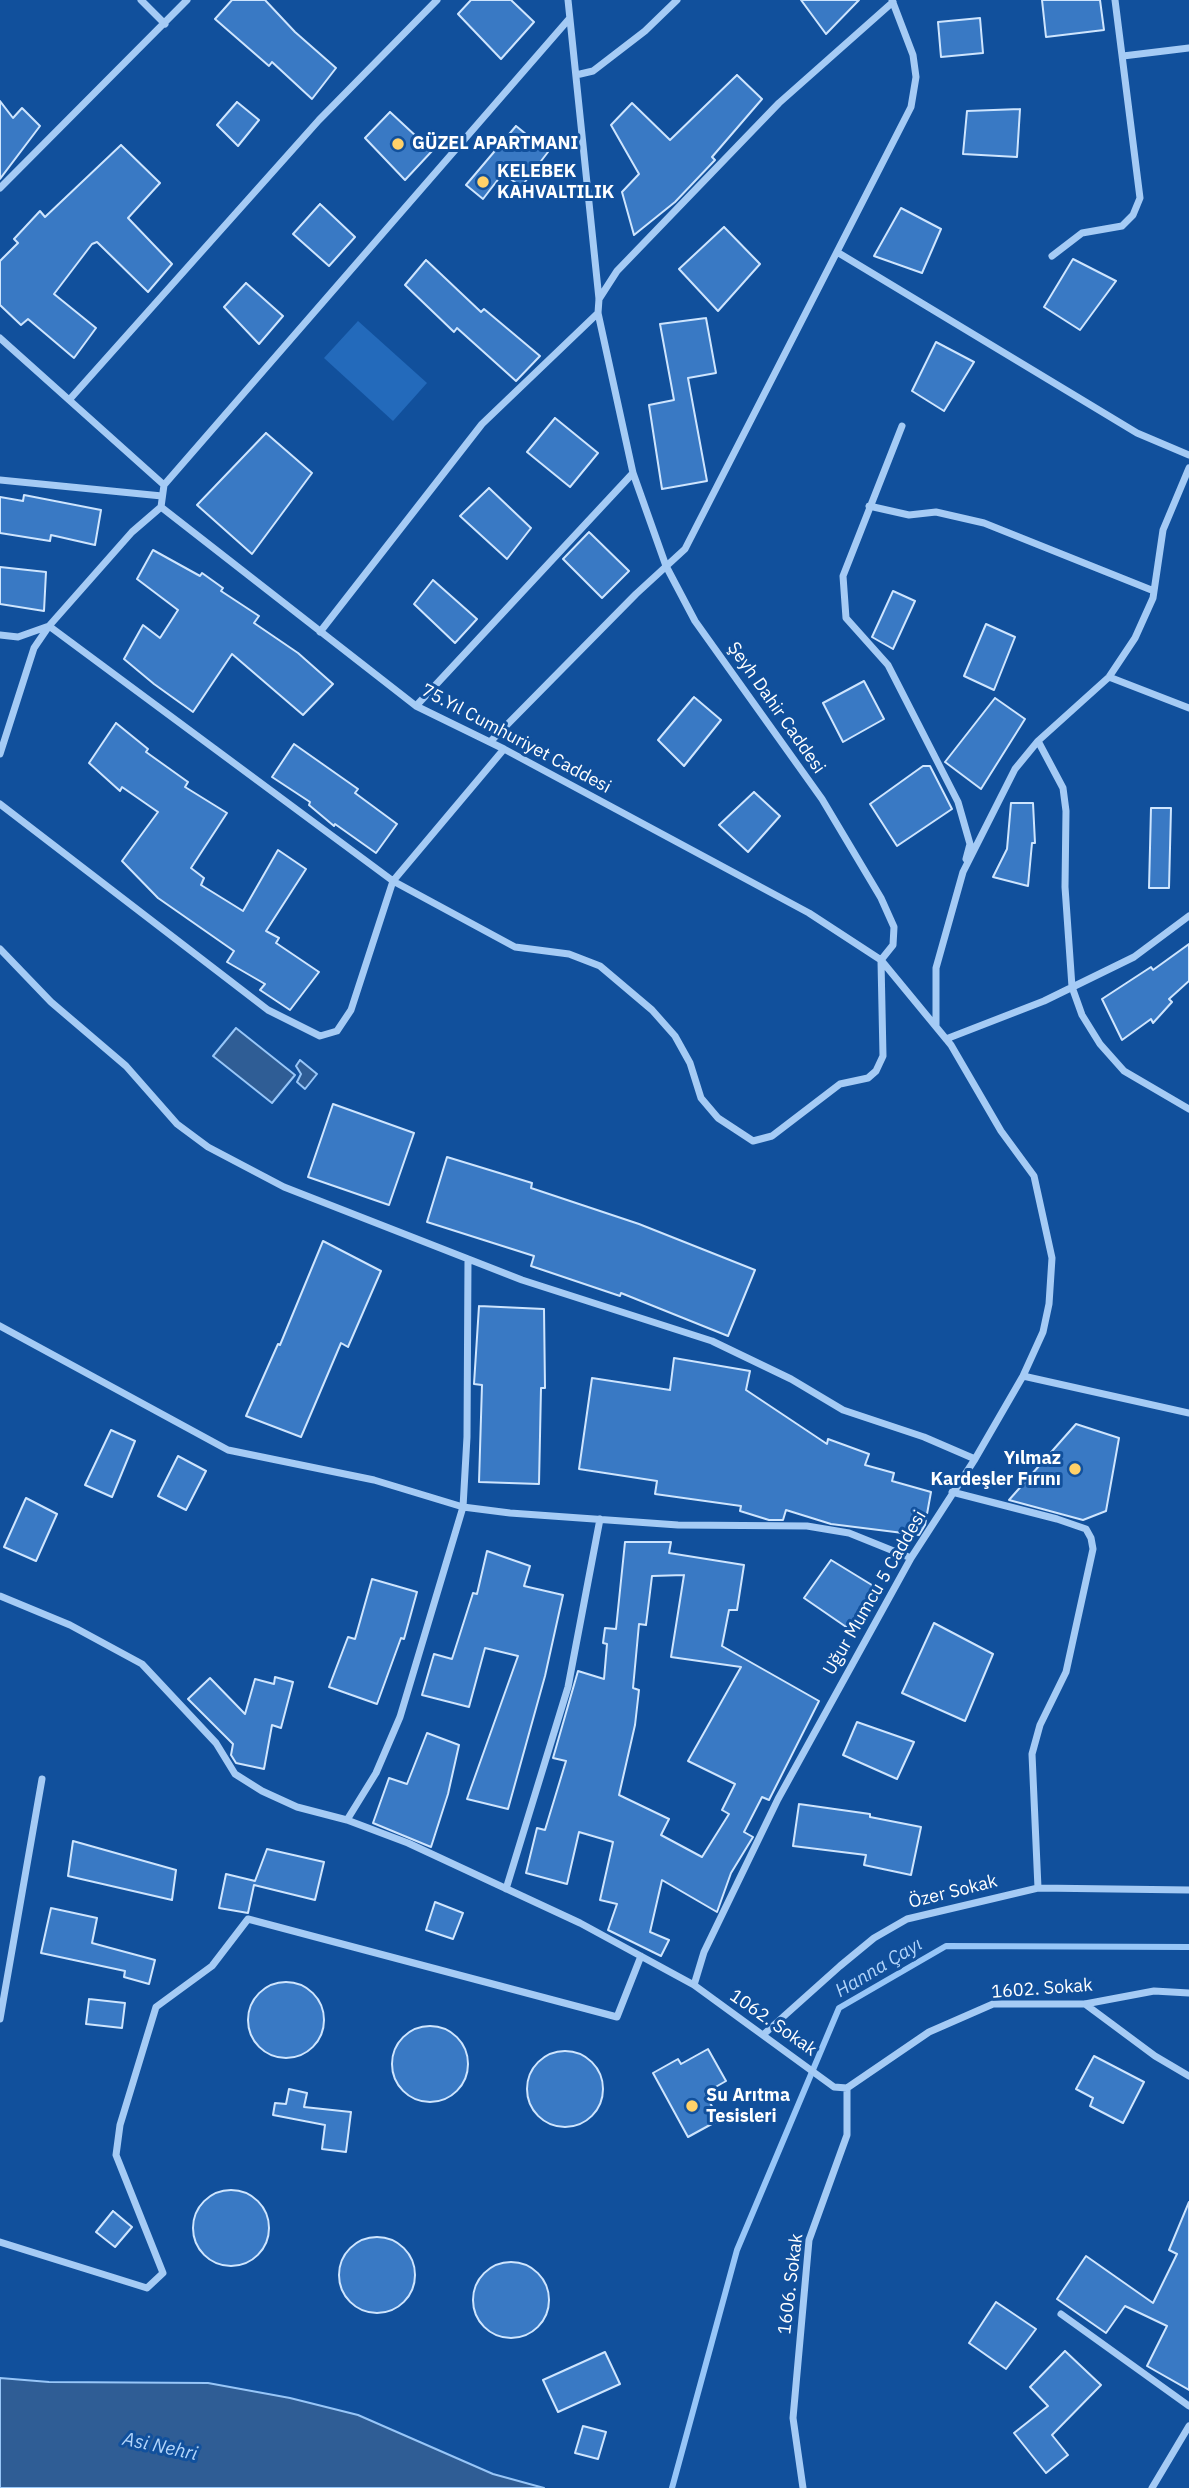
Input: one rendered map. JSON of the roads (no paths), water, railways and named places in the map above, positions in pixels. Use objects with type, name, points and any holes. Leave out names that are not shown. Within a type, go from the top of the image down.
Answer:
[{"type":"street","points":[[141,0],[165,24]]},
{"type":"street","points":[[0,188],[187,0]]},
{"type":"street","points":[[70,399],[319,120],[437,0]]},
{"type":"street","name":"Şeyh Dahir Caddesi","points":[[568,0],[599,299],[598,313],[633,473],[666,566],[695,621],[822,799],[881,898],[894,927],[893,945],[881,960]]},
{"type":"street","points":[[576,75],[593,71],[645,31],[677,0]]},
{"type":"street","points":[[1052,256],[1082,233],[1122,226],[1138,207],[1141,189],[1115,0]]},
{"type":"street","points":[[490,742],[685,549],[911,107],[915,92],[913,55],[892,1],[779,103],[617,271],[599,299]]},
{"type":"street","points":[[0,754],[34,648],[49,626],[132,532],[161,507],[164,485],[569,19]]},
{"type":"street","points":[[1123,56],[1189,48]]},
{"type":"street","points":[[837,252],[1137,433],[1189,455]]},
{"type":"street","points":[[320,632],[482,424],[598,313]]},
{"type":"street","points":[[0,338],[164,485]]},
{"type":"street","points":[[902,426],[843,576],[846,618],[888,665],[958,802],[970,844],[936,968],[936,1027]]},
{"type":"street","points":[[963,872],[1015,769],[1038,741],[1109,677],[1135,638],[1154,591],[1163,530],[1189,468]]},
{"type":"street","points":[[416,706],[633,473]]},
{"type":"street","points":[[0,480],[162,496]]},
{"type":"street","points":[[869,506],[909,515],[936,512],[984,523],[1154,591]]},
{"type":"street","name":"75.Yıl Cumhuriyet Caddesi","points":[[161,507],[416,706],[504,749],[809,913],[881,960]]},
{"type":"street","points":[[0,635],[18,637],[49,626]]},
{"type":"street","points":[[49,626],[393,881],[515,947],[569,954],[600,966],[653,1010],[676,1036],[690,1063],[701,1098],[718,1118],[753,1141],[772,1136],[840,1084],[868,1078],[876,1071],[883,1056],[881,960]]},
{"type":"street","points":[[1109,677],[1189,708]]},
{"type":"street","points":[[1038,741],[1063,788],[1066,811],[1065,887],[1072,987],[1082,1015],[1100,1044],[1124,1071],[1189,1109]]},
{"type":"street","points":[[0,804],[268,1010],[320,1036],[337,1031],[351,1010],[393,881],[504,749]]},
{"type":"street","points":[[946,1039],[1072,987],[1134,957],[1189,916]]},
{"type":"street","points":[[0,949],[51,1002],[126,1066],[177,1124],[208,1147],[284,1187],[522,1280],[712,1341],[791,1379],[843,1410],[924,1437],[975,1459]]},
{"type":"street","points":[[881,960],[946,1039],[1001,1131],[1034,1176],[1048,1227],[1052,1258],[1049,1304],[1043,1332],[1023,1376],[1189,1413]]},
{"type":"street","points":[[346,1820],[376,1773],[400,1717],[463,1507],[467,1437],[468,1259]]},
{"type":"street","points":[[0,1326],[228,1450],[374,1480],[463,1507],[678,1525],[807,1527],[849,1533],[911,1558]]},
{"type":"street","name":"Uğur Mumcu 5 Caddesi","points":[[694,1985],[704,1952],[778,1799],[911,1558],[975,1459],[1023,1376]]},
{"type":"street","points":[[952,1492],[1057,1519],[1086,1529],[1091,1538],[1093,1549],[1066,1672],[1040,1725],[1032,1754],[1038,1888]]},
{"type":"street","points":[[506,1889],[568,1687],[600,1519]]},
{"type":"street","name":"1062. Sokak","points":[[0,1596],[70,1625],[142,1664],[216,1743],[235,1774],[278,1800],[346,1820],[408,1843],[580,1923],[694,1985],[775,2041],[834,2087],[847,2088]]},
{"type":"street","points":[[0,2019],[42,1779]]},
{"type":"street","name":"Özer Sokak","points":[[764,2034],[840,1966],[888,1929],[907,1919],[1038,1888],[1189,1890]]},
{"type":"street","points":[[0,2242],[147,2288],[163,2273],[116,2155],[120,2125],[156,2007],[212,1966],[248,1919],[617,2017],[641,1956]]},
{"type":"street","name":"1602. Sokak","points":[[847,2088],[929,2032],[993,2004],[1085,2004],[1154,1991],[1189,1993]]},
{"type":"street","points":[[1085,2004],[1155,2056],[1189,2076]]},
{"type":"street","name":"1606. Sokak","points":[[803,2488],[793,2418],[809,2240],[847,2135],[847,2088]]},
{"type":"street","points":[[1061,2314],[1189,2406]]},
{"type":"street","points":[[1152,2488],[1189,2426]]},
{"type":"water","points":[[236,1028],[295,1075],[272,1103],[213,1056]]},
{"type":"water","points":[[300,1060],[317,1074],[305,1089],[297,1082],[301,1074],[296,1066]]},
{"type":"water","name":"Asi Nehri","points":[[0,2378],[49,2382],[208,2383],[290,2398],[358,2415],[493,2474],[544,2488],[0,2488]]},
{"type":"waterway","name":"Hanna Çayı","points":[[672,2488],[737,2250],[839,2008],[946,1946],[1189,1947]]},
{"type":"place","name":"GÜZEL APARTMANI","points":[[398,144]]},
{"type":"place","name":"KELEBEK KAHVALTILIK","points":[[483,182]]},
{"type":"place","name":"Yılmaz Kardeşler Fırını","points":[[1075,1469]]},
{"type":"place","name":"Su Arıtma Tesisleri","points":[[692,2106]]}]
